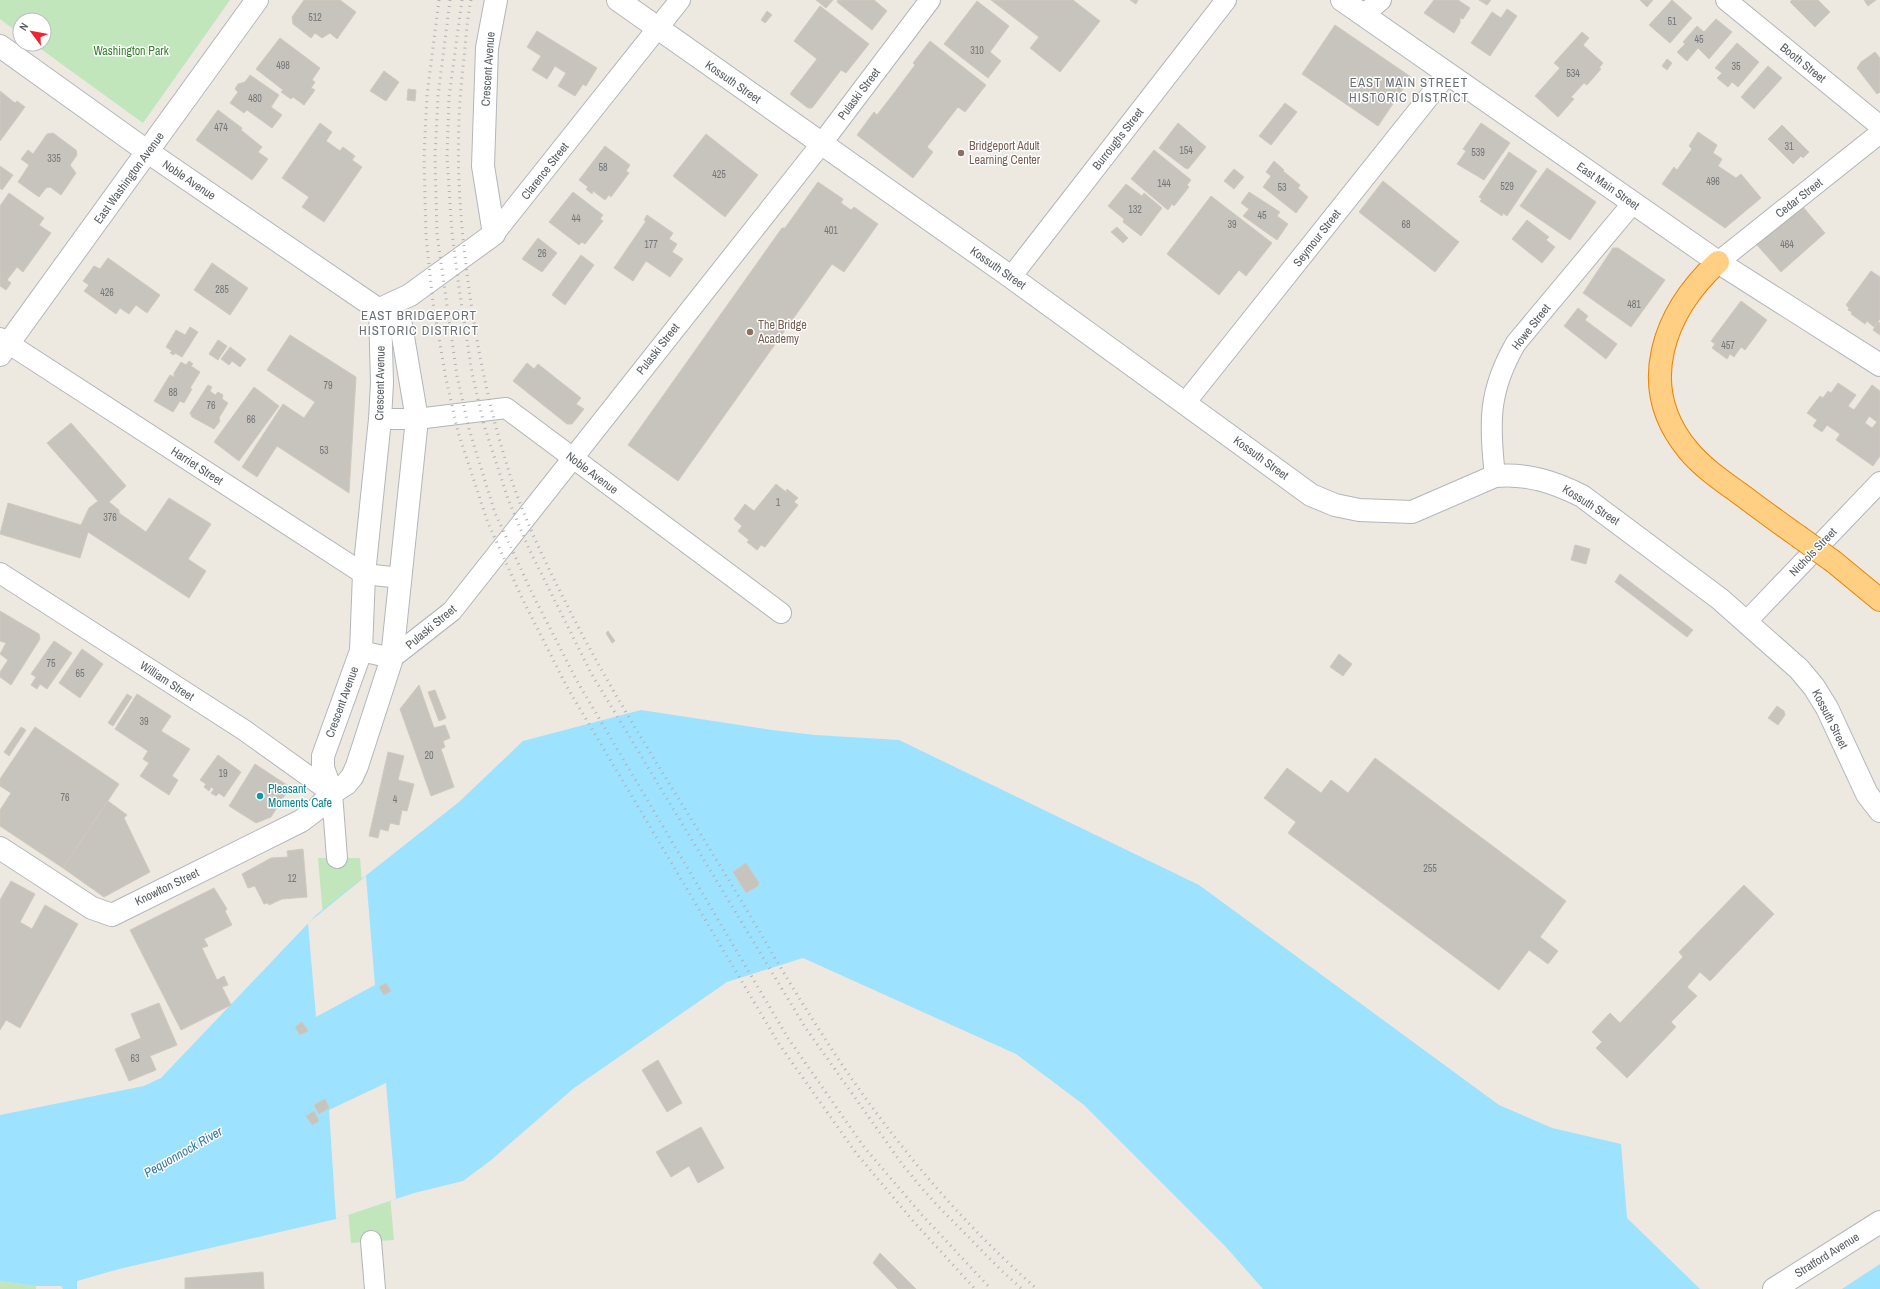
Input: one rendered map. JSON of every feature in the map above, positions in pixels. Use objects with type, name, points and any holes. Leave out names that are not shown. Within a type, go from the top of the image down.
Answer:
[{"type":"highway","points":[[1718,262],[1689,292],[1671,323],[1661,358],[1661,390],[1664,406],[1678,437],[1699,462],[1834,562],[1880,600]]},
{"type":"main road","name":"East Washington Avenue","points":[[3,345],[148,152],[256,0]]},
{"type":"main road","name":"Crescent Avenue","points":[[494,234],[483,166],[487,48],[496,0]]},
{"type":"main road","name":"Kossuth Street","points":[[618,0],[1011,277],[1311,495],[1335,505],[1359,510],[1412,512],[1495,476],[1509,475],[1537,478],[1557,483],[1582,496],[1613,517],[1747,621],[1799,669],[1814,687],[1827,708],[1867,794],[1880,811]]},
{"type":"main road","name":"East Main Street","points":[[1342,0],[1448,73],[1632,204],[1718,262],[1880,365]]},
{"type":"main road","name":"Noble Avenue","points":[[0,46],[148,152],[380,309]]},
{"type":"main road","name":"Clarence Street","points":[[380,309],[410,295],[494,234]]},
{"type":"main road","name":"Crescent Avenue","points":[[380,309],[401,325],[417,419],[392,658],[357,766],[352,777],[346,784],[332,793],[323,768],[323,756],[361,651],[364,574],[380,419],[382,383],[380,309]]},
{"type":"main road","name":"Knowlton Street","points":[[0,848],[92,908],[112,915],[301,821],[317,809],[332,793]]},
{"type":"main road","name":"Stratford Avenue","points":[[1774,1289],[1880,1222]]},
{"type":"street","name":"Clarence Street","points":[[494,234],[680,0]]},
{"type":"street","name":"Pulaski Street","points":[[392,658],[452,611],[822,143],[930,0]]},
{"type":"street","name":"Burroughs Street","points":[[1011,277],[1226,0]]},
{"type":"street","points":[[1363,15],[1381,0]]},
{"type":"street","name":"Booth Street","points":[[1726,0],[1880,126]]},
{"type":"street","name":"Seymour Street","points":[[1185,403],[1448,73]]},
{"type":"street","name":"Cedar Street","points":[[1718,262],[1880,133]]},
{"type":"street","name":"Howe Street","points":[[1495,476],[1491,438],[1492,405],[1497,382],[1504,364],[1516,343],[1632,204]]},
{"type":"street","name":"Harriet Street","points":[[3,345],[364,574],[401,578]]},
{"type":"street","name":"Noble Avenue","points":[[380,419],[417,419],[506,408],[781,613]]},
{"type":"street","name":"Nichols Street","points":[[1747,621],[1880,482]]},
{"type":"street","name":"William Street","points":[[0,573],[244,730],[332,793]]},
{"type":"street","points":[[361,651],[392,658]]},
{"type":"street","points":[[332,793],[337,858]]},
{"type":"street","points":[[371,1241],[375,1289]]},
{"type":"green space","name":"Washington Park","points":[[0,0],[230,0],[143,123],[45,52],[52,52],[52,12],[12,12],[12,28],[0,19]]},
{"type":"green space","points":[[318,858],[360,858],[370,985],[331,1010]]},
{"type":"green space","points":[[380,1086],[394,1240],[351,1243],[339,1109]]},
{"type":"green space","points":[[0,1281],[36,1286],[36,1289],[0,1289]]},
{"type":"water","name":"Pequonnock River","points":[[641,710],[815,735],[899,740],[1199,885],[1499,1105],[1552,1128],[1621,1144],[1627,1218],[1700,1289],[1263,1289],[1225,1246],[1084,1105],[1016,1054],[803,958],[727,982],[574,1088],[490,1161],[463,1181],[414,1193],[336,1219],[119,1269],[77,1281],[77,1289],[63,1289],[61,1286],[36,1286],[0,1281],[0,1115],[144,1086],[161,1078],[316,915],[459,802],[523,741]]},
{"type":"water","points":[[1880,1264],[1880,1289],[1842,1289]]},
{"type":"pier","points":[[366,876],[375,985],[316,1017],[308,923]]},
{"type":"pier","points":[[386,1083],[396,1199],[336,1219],[329,1110]]},
{"type":"building","points":[[304,0],[340,0],[356,12],[337,39],[330,33],[322,38],[315,33],[311,38],[293,24],[292,17]]},
{"type":"building","points":[[816,0],[833,0],[826,8]]},
{"type":"building","points":[[838,0],[874,0],[887,11],[872,30],[837,2]]},
{"type":"building","points":[[991,0],[1073,0],[1100,21],[1060,72],[1030,48],[1039,37]]},
{"type":"building","points":[[1130,0],[1138,0],[1136,4]]},
{"type":"building","points":[[1434,0],[1458,0],[1470,8],[1463,19],[1460,18],[1460,23],[1454,33],[1424,13]]},
{"type":"building","points":[[1479,0],[1491,0],[1487,5]]},
{"type":"building","points":[[1640,0],[1653,0],[1647,7]]},
{"type":"building","points":[[1672,0],[1692,18],[1670,43],[1649,25]]},
{"type":"building","points":[[1792,0],[1818,0],[1830,12],[1815,27],[1790,2]]},
{"type":"building","points":[[1864,0],[1876,0],[1868,6]]},
{"type":"building","points":[[977,1],[1009,26],[990,52],[1001,61],[988,78],[944,44]]},
{"type":"building","points":[[820,6],[869,44],[846,73],[841,70],[812,108],[808,108],[790,94],[817,59],[794,41]]},
{"type":"building","points":[[1507,9],[1517,16],[1490,56],[1471,43],[1492,12],[1501,18]]},
{"type":"building","points":[[767,11],[772,15],[765,23],[761,20]]},
{"type":"building","points":[[1716,19],[1732,32],[1709,59],[1698,48],[1687,61],[1677,52],[1685,44],[1683,42],[1697,26],[1704,32]]},
{"type":"building","points":[[1335,25],[1411,77],[1378,126],[1302,74]]},
{"type":"building","points":[[537,31],[597,68],[586,86],[583,84],[575,96],[558,86],[566,73],[555,66],[547,79],[532,70],[541,56],[527,47]]},
{"type":"building","points":[[1582,32],[1589,38],[1583,45],[1603,63],[1599,68],[1601,69],[1587,85],[1584,83],[1571,97],[1574,99],[1558,117],[1535,96],[1560,68],[1554,63]]},
{"type":"building","points":[[280,38],[320,68],[312,80],[315,82],[311,88],[315,90],[304,105],[293,97],[291,99],[281,92],[283,90],[256,69]]},
{"type":"building","points":[[930,41],[986,85],[965,112],[958,107],[927,147],[933,152],[913,178],[857,135],[874,112],[877,115],[891,97],[915,65],[913,63]]},
{"type":"building","points":[[1737,43],[1759,62],[1738,87],[1732,82],[1728,87],[1717,78],[1722,73],[1715,68]]},
{"type":"building","points":[[1875,52],[1880,58],[1880,92],[1877,94],[1857,68],[1861,62]]},
{"type":"building","points":[[1667,59],[1672,63],[1667,70],[1662,66]]},
{"type":"building","points":[[1768,66],[1782,78],[1754,109],[1741,97]]},
{"type":"building","points":[[384,71],[399,82],[386,101],[370,91]]},
{"type":"building","points":[[250,75],[279,95],[271,107],[282,115],[272,128],[247,110],[244,113],[230,103],[238,92],[235,89],[238,84],[245,82]]},
{"type":"building","points":[[408,89],[416,90],[415,101],[407,100]]},
{"type":"building","points":[[0,91],[15,103],[17,101],[25,107],[0,141]]},
{"type":"building","points":[[1285,103],[1297,112],[1271,145],[1259,136]]},
{"type":"building","points":[[218,110],[242,128],[241,130],[262,147],[258,152],[268,159],[252,180],[196,140]]},
{"type":"building","points":[[320,123],[332,132],[326,141],[340,151],[343,147],[355,156],[352,160],[362,167],[324,222],[302,207],[309,197],[282,178]]},
{"type":"building","points":[[1178,123],[1206,147],[1188,169],[1159,148]]},
{"type":"building","points":[[1481,123],[1510,143],[1484,180],[1457,164],[1466,151],[1463,149]]},
{"type":"building","points":[[1782,125],[1809,152],[1803,158],[1801,156],[1793,164],[1768,139]]},
{"type":"building","points":[[1698,132],[1717,145],[1713,153],[1722,159],[1718,166],[1736,178],[1741,174],[1761,198],[1725,228],[1662,184],[1674,167],[1677,170],[1692,149],[1689,146]]},
{"type":"building","points":[[53,133],[76,150],[77,155],[70,165],[76,173],[61,195],[50,187],[46,188],[39,197],[18,182],[29,165],[21,159],[28,150],[33,154],[47,134]]},
{"type":"building","points":[[706,134],[758,175],[725,217],[673,176]]},
{"type":"building","points":[[605,146],[630,165],[626,171],[629,173],[611,197],[609,195],[605,200],[593,191],[592,194],[586,189],[588,187],[579,180]]},
{"type":"building","points":[[1154,150],[1191,180],[1187,185],[1189,187],[1174,206],[1172,204],[1168,210],[1131,179]]},
{"type":"building","points":[[1509,152],[1537,171],[1507,216],[1503,213],[1502,216],[1480,201],[1482,199],[1479,197]]},
{"type":"building","points":[[1274,161],[1284,170],[1283,171],[1300,185],[1298,188],[1308,197],[1296,213],[1263,187],[1271,176],[1266,172]]},
{"type":"building","points":[[0,166],[13,175],[2,190],[0,188]]},
{"type":"building","points":[[1547,168],[1596,202],[1570,240],[1520,206]]},
{"type":"building","points":[[1234,169],[1244,177],[1234,189],[1224,181]]},
{"type":"building","points":[[1383,181],[1459,242],[1435,272],[1359,212]]},
{"type":"building","points":[[818,182],[843,199],[841,203],[851,210],[854,207],[878,224],[844,272],[832,264],[678,481],[628,445],[782,228],[785,228]]},
{"type":"building","points":[[1126,184],[1142,196],[1144,193],[1162,208],[1141,236],[1123,222],[1124,219],[1108,206]]},
{"type":"building","points":[[573,192],[603,215],[600,219],[603,221],[585,244],[582,242],[579,245],[549,222]]},
{"type":"building","points":[[1249,192],[1280,212],[1277,216],[1288,224],[1277,240],[1243,216],[1249,209],[1241,203]]},
{"type":"building","points":[[9,193],[44,218],[39,225],[51,233],[23,272],[17,267],[7,280],[11,283],[6,290],[0,286],[0,206]]},
{"type":"building","points":[[1211,196],[1272,243],[1246,276],[1239,270],[1219,295],[1167,254]]},
{"type":"building","points":[[1803,207],[1825,233],[1781,272],[1757,245],[1794,212],[1796,214]]},
{"type":"building","points":[[647,215],[673,233],[669,239],[677,244],[672,252],[683,259],[670,277],[646,261],[633,281],[614,268],[646,221],[644,220]]},
{"type":"building","points":[[1527,220],[1549,237],[1546,240],[1555,247],[1542,263],[1512,239]]},
{"type":"building","points":[[1117,227],[1128,238],[1123,243],[1111,232]]},
{"type":"building","points":[[538,238],[557,253],[542,272],[522,259]]},
{"type":"building","points":[[1613,248],[1618,248],[1665,280],[1631,327],[1583,293]]},
{"type":"building","points":[[581,255],[594,265],[565,305],[552,295]]},
{"type":"building","points":[[108,258],[160,295],[147,313],[136,305],[129,314],[120,308],[116,314],[84,291],[89,285],[83,281],[94,266],[100,269]]},
{"type":"building","points":[[212,263],[248,288],[230,315],[194,290]]},
{"type":"building","points":[[1871,271],[1880,277],[1880,319],[1874,327],[1867,321],[1865,324],[1851,314],[1852,312],[1848,310],[1849,308],[1846,305]]},
{"type":"building","points":[[1741,301],[1767,320],[1745,350],[1741,347],[1734,357],[1730,354],[1727,359],[1712,348],[1715,344],[1711,341]]},
{"type":"building","points":[[1578,308],[1588,316],[1585,320],[1617,344],[1606,359],[1564,326]]},
{"type":"building","points":[[1878,322],[1880,323],[1880,335],[1873,330]]},
{"type":"building","points":[[190,327],[198,332],[182,357],[175,353],[174,355],[170,353],[172,351],[166,347],[176,330],[185,335]]},
{"type":"building","points":[[290,335],[356,377],[349,493],[277,446],[257,477],[242,467],[283,404],[304,418],[315,402],[267,370]]},
{"type":"building","points":[[218,340],[227,346],[218,360],[209,354]]},
{"type":"building","points":[[230,347],[246,359],[240,367],[232,361],[229,365],[221,359]]},
{"type":"building","points":[[189,361],[193,364],[191,366],[200,372],[190,388],[192,389],[184,403],[180,401],[173,412],[154,401],[170,375],[174,377],[174,373],[181,362],[186,365]]},
{"type":"building","points":[[527,363],[534,369],[538,364],[581,398],[576,404],[584,409],[572,424],[567,424],[513,381]]},
{"type":"building","points":[[1838,383],[1856,395],[1848,406],[1854,410],[1872,385],[1880,391],[1880,456],[1873,466],[1836,440],[1840,434],[1827,425],[1822,432],[1813,426],[1817,420],[1807,413],[1820,396],[1823,398],[1828,391],[1831,393]],"holes":[[[1869,416],[1877,422],[1872,428],[1865,423]]]},
{"type":"building","points":[[208,385],[212,387],[210,391],[215,395],[218,392],[223,395],[222,399],[228,403],[219,418],[220,421],[214,429],[192,417],[190,413]]},
{"type":"building","points":[[254,387],[279,406],[239,461],[214,442]]},
{"type":"building","points":[[71,423],[126,486],[109,502],[119,510],[119,513],[146,532],[169,498],[211,524],[188,559],[206,571],[189,598],[88,532],[80,558],[0,534],[8,503],[81,525],[89,508],[98,501],[47,443]]},
{"type":"building","points":[[776,484],[786,492],[787,489],[798,498],[794,502],[798,505],[765,547],[761,545],[757,550],[747,542],[749,540],[738,531],[742,526],[734,519],[745,504],[754,511]]},
{"type":"building","points":[[1575,545],[1590,549],[1586,564],[1571,560]]},
{"type":"building","points":[[1620,574],[1693,630],[1687,637],[1615,582]]},
{"type":"building","points":[[0,611],[39,634],[40,639],[11,685],[0,677],[0,672],[8,660],[0,654],[6,643],[0,641]]},
{"type":"building","points":[[608,631],[615,641],[612,643],[606,633]]},
{"type":"building","points":[[54,641],[72,653],[47,689],[40,684],[37,689],[31,685],[36,677],[31,674]]},
{"type":"building","points":[[82,649],[103,664],[80,698],[59,683]]},
{"type":"building","points":[[1339,654],[1352,664],[1343,676],[1330,667]]},
{"type":"building","points":[[419,685],[434,728],[445,725],[450,738],[443,741],[445,747],[441,749],[454,787],[431,796],[400,709]]},
{"type":"building","points":[[435,690],[446,718],[439,721],[428,692]]},
{"type":"building","points":[[127,694],[132,697],[113,726],[108,723]]},
{"type":"building","points":[[137,694],[171,716],[161,731],[190,749],[172,776],[178,780],[169,795],[140,776],[149,763],[143,759],[148,751],[115,729]]},
{"type":"building","points":[[1777,706],[1784,711],[1785,715],[1778,725],[1768,718]]},
{"type":"building","points":[[21,727],[26,730],[9,756],[4,752]]},
{"type":"building","points":[[35,727],[119,784],[63,868],[0,826],[0,810],[11,793],[0,786],[0,779]]},
{"type":"building","points":[[388,752],[404,756],[398,780],[414,784],[407,811],[402,810],[399,825],[390,823],[388,831],[380,829],[378,838],[369,836]]},
{"type":"building","points":[[218,755],[241,772],[224,797],[219,793],[216,796],[211,793],[214,789],[211,787],[209,791],[204,787],[206,784],[200,780]]},
{"type":"building","points":[[1375,758],[1566,901],[1540,937],[1558,951],[1548,964],[1529,950],[1499,990],[1288,833],[1296,822],[1264,798],[1287,768],[1321,793],[1331,780],[1348,793]]},
{"type":"building","name":"Pleasant Moments Cafe","points":[[255,764],[290,787],[271,817],[256,823],[229,806]]},
{"type":"building","points":[[108,801],[127,815],[124,818],[150,872],[104,897],[63,868]]},
{"type":"building","points":[[303,849],[307,897],[282,899],[269,905],[268,903],[264,904],[255,886],[248,888],[242,874],[271,858],[288,857],[287,851]]},
{"type":"building","points":[[746,863],[759,883],[758,886],[746,893],[733,872]]},
{"type":"building","points":[[11,881],[35,894],[20,922],[32,929],[45,905],[78,924],[20,1028],[6,1020],[0,1030],[0,900]]},
{"type":"building","points":[[1744,885],[1774,914],[1710,981],[1700,972],[1687,987],[1697,996],[1671,1022],[1676,1027],[1627,1078],[1596,1048],[1602,1042],[1592,1032],[1610,1013],[1620,1023],[1683,957],[1679,952]]},
{"type":"building","points":[[214,888],[227,909],[225,911],[232,925],[204,939],[208,946],[202,948],[217,980],[224,976],[228,985],[222,987],[231,1005],[181,1030],[130,930]]},
{"type":"building","points":[[386,983],[391,991],[384,995],[379,987]]},
{"type":"building","points":[[159,1003],[177,1045],[150,1056],[156,1070],[129,1081],[115,1049],[141,1038],[131,1014]]},
{"type":"building","points":[[302,1022],[308,1031],[300,1035],[295,1027]]},
{"type":"building","points":[[658,1060],[682,1103],[667,1112],[642,1070]]},
{"type":"building","points":[[325,1099],[329,1108],[319,1114],[314,1105]]},
{"type":"building","points":[[314,1111],[319,1121],[312,1125],[306,1116]]},
{"type":"building","points":[[701,1127],[724,1168],[698,1183],[689,1166],[671,1177],[656,1152]]},
{"type":"building","points":[[880,1253],[916,1289],[898,1289],[873,1263]]},
{"type":"building","points":[[263,1272],[264,1289],[185,1289],[185,1278]]},
{"type":"railway","points":[[439,0],[427,95],[424,157],[426,236],[433,303],[446,379],[458,432],[488,523],[522,598],[567,687],[779,1044],[856,1153],[914,1222],[975,1289]]},
{"type":"railway","points":[[450,0],[438,96],[435,157],[437,234],[457,376],[469,429],[495,513],[532,593],[577,681],[788,1038],[864,1147],[922,1215],[991,1289]]},
{"type":"railway","points":[[462,0],[449,97],[447,157],[452,233],[472,373],[484,425],[508,499],[529,549],[591,673],[805,1027],[902,1164],[920,1186],[1002,1271],[1022,1289]]},
{"type":"railway","points":[[471,0],[461,83],[458,153],[464,248],[472,308],[488,396],[513,484],[533,535],[573,617],[610,685],[792,986],[837,1057],[862,1093],[915,1163],[974,1228],[1037,1289]]},
{"type":"place","name":"Bridgeport Adult Learning Center","points":[[961,153]]},
{"type":"place","name":"The Bridge Academy","points":[[750,332]]},
{"type":"place","name":"Pleasant Moments Cafe","points":[[260,796]]},
{"type":"district","name":"EAST MAIN STREET HISTORIC DISTRICT","points":[[1409,90]]},
{"type":"district","name":"EAST BRIDGEPORT HISTORIC DISTRICT","points":[[419,322]]}]
